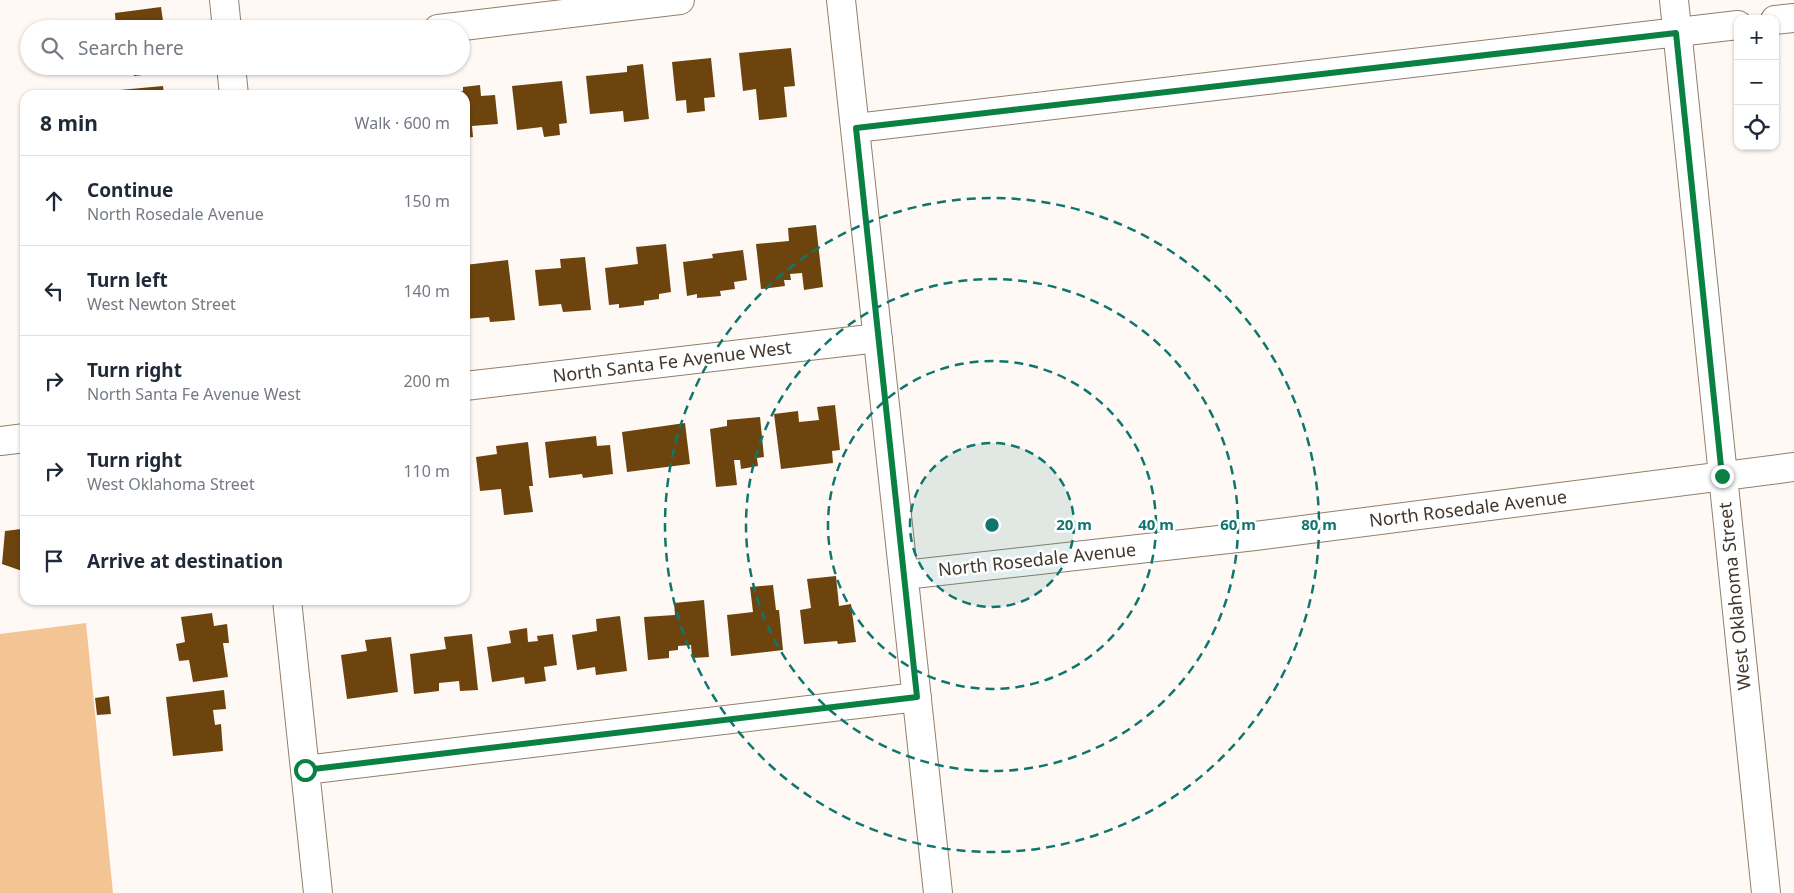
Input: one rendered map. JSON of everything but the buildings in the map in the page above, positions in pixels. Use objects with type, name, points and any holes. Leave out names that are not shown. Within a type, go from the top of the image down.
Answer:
[{"type":"street","points":[[224,0],[226,20]]},
{"type":"street","points":[[470,25],[680,0]]},
{"type":"street","points":[[841,0],[938,893]]},
{"type":"street","name":"West Oklahoma Street","points":[[1674,0],[1766,893]]},
{"type":"street","points":[[1779,20],[1794,18]]},
{"type":"street","points":[[856,128],[1734,26]]},
{"type":"street","points":[[232,75],[233,90]]},
{"type":"street","name":"North Santa Fe Avenue West","points":[[470,385],[878,338]]},
{"type":"street","points":[[0,441],[20,439]]},
{"type":"street","name":"North Rosedale Avenue","points":[[904,575],[1255,536],[1794,467]]},
{"type":"street","points":[[288,605],[318,893]]},
{"type":"street","points":[[305,770],[917,697]]},
{"type":"shaded area","points":[[86,623],[113,893],[0,893],[0,634]]},
{"type":"route","points":[[305,770],[917,697],[856,128],[1676,33],[1722,476]]}]
